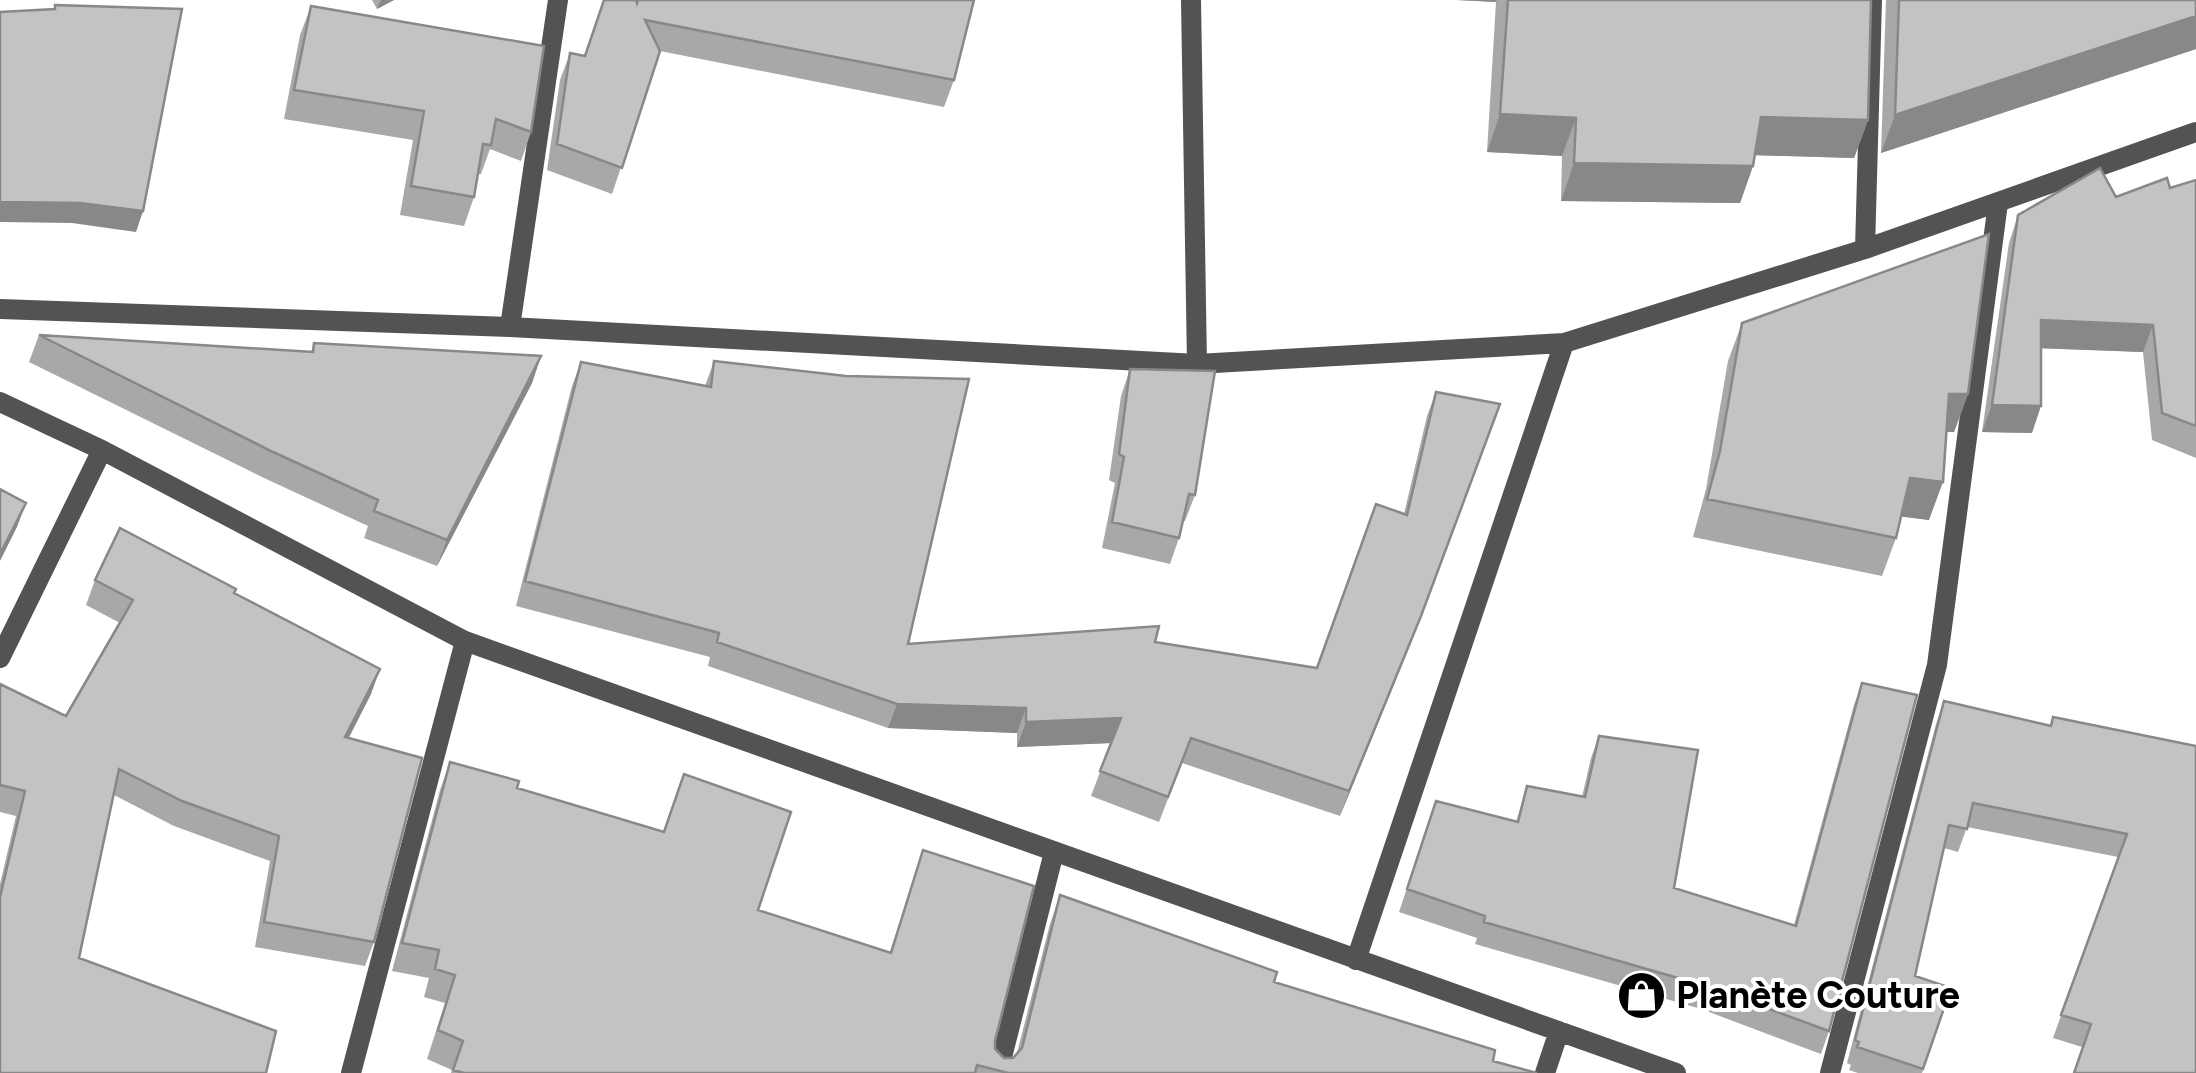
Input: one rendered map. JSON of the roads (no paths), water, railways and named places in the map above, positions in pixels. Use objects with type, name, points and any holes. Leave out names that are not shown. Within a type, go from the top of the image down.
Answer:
[{"type":"street","points":[[510,326],[558,0]]},
{"type":"street","points":[[1191,0],[1198,364]]},
{"type":"street","points":[[1866,249],[1872,0]]},
{"type":"street","points":[[0,309],[510,326],[1198,364],[1564,343],[1866,249],[2196,132]]},
{"type":"street","points":[[1830,1073],[1937,665],[1998,202]]},
{"type":"street","points":[[1356,960],[1564,343]]},
{"type":"street","points":[[0,402],[102,450],[465,641],[1676,1073]]},
{"type":"street","points":[[0,658],[102,450]]},
{"type":"street","points":[[351,1073],[465,641]]},
{"type":"street","points":[[998,1073],[1054,852]]},
{"type":"street","points":[[1545,1073],[1559,1031]]},
{"type":"place","name":"Planète Couture","points":[[1641,995]]}]
